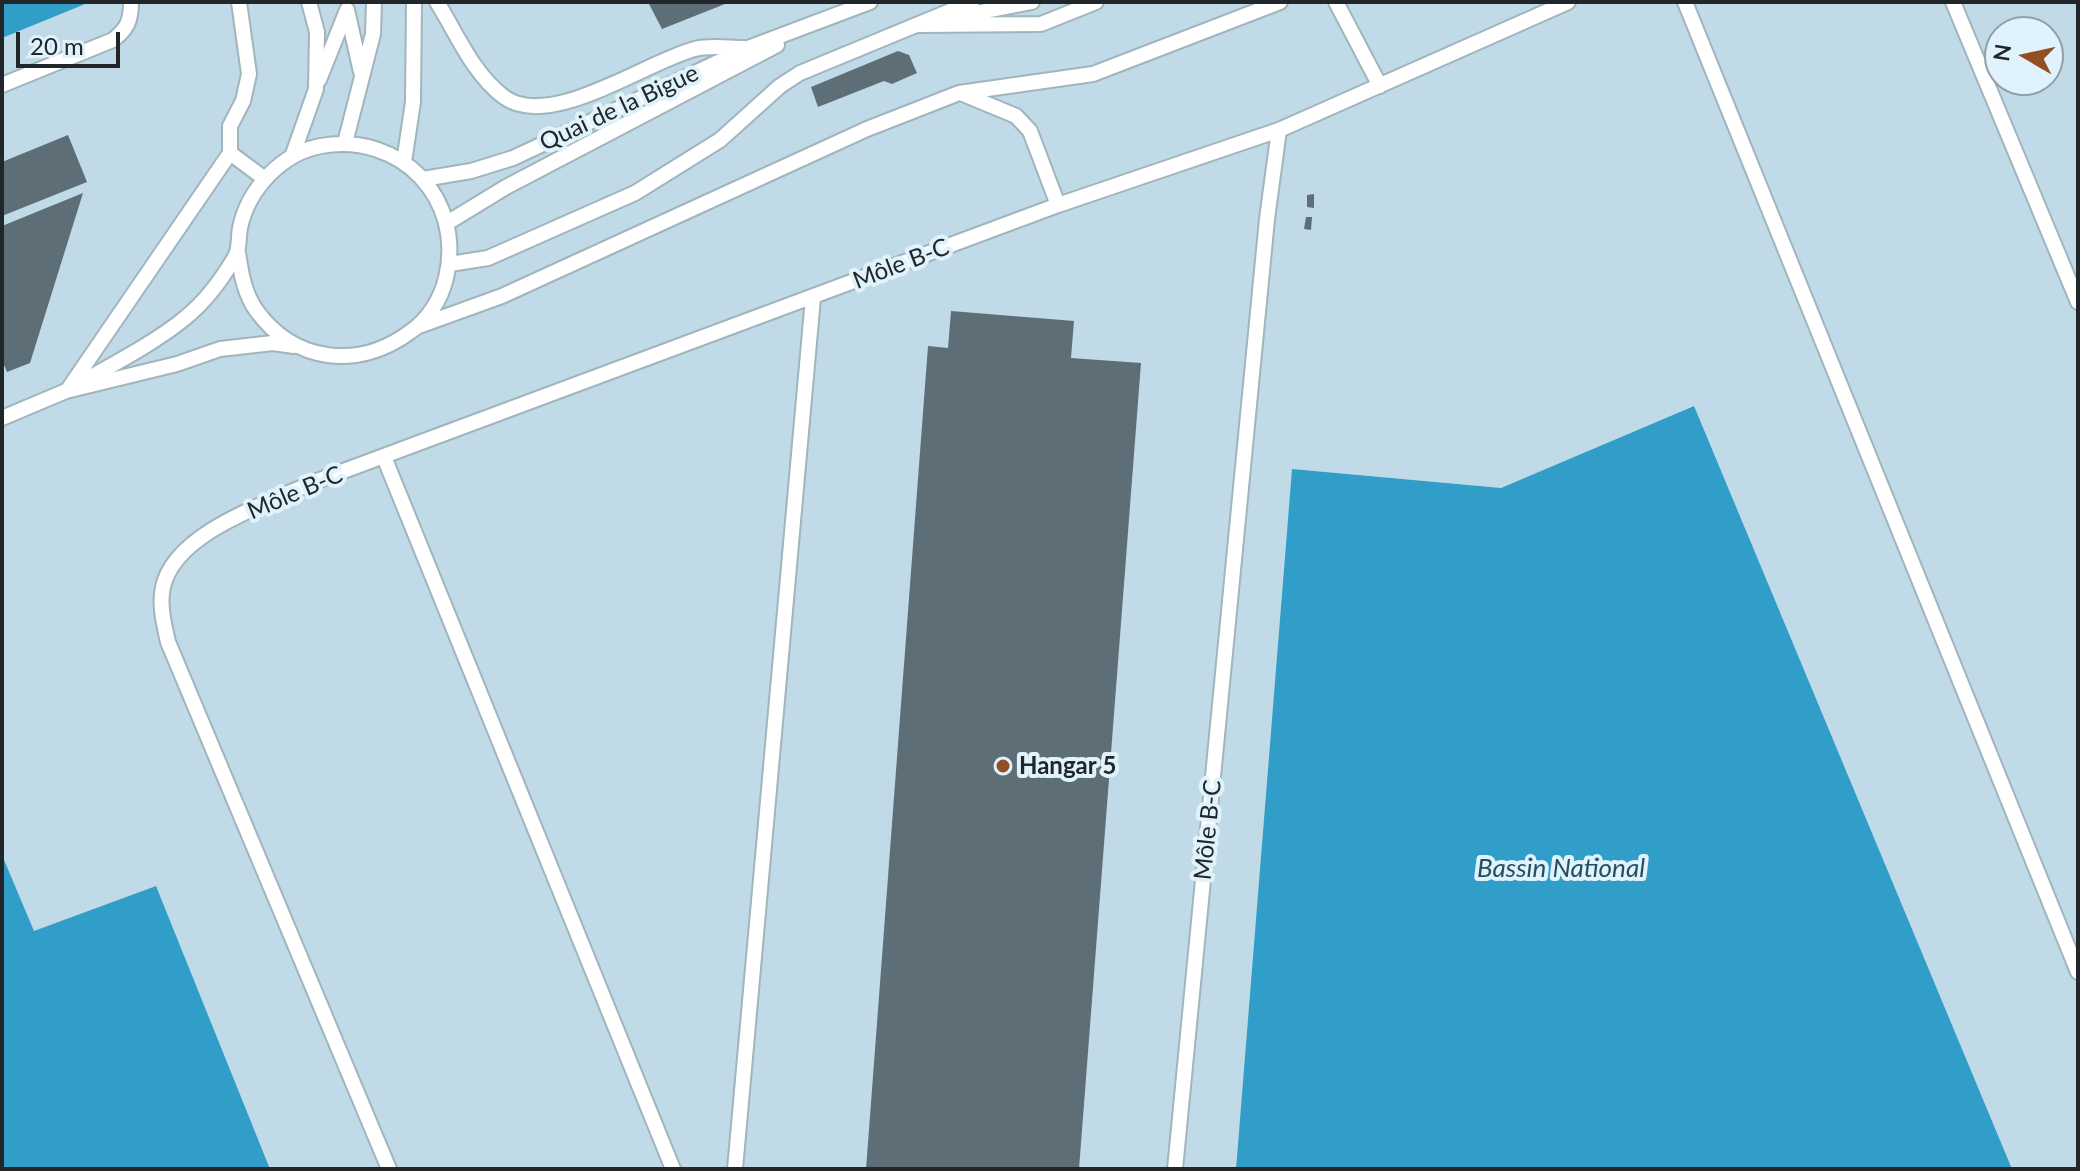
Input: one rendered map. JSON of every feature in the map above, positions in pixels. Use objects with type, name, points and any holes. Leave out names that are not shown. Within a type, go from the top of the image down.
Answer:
[{"type":"lane","points":[[2,85],[113,40],[125,30],[131,18],[131,2]]},
{"type":"lane","points":[[66,391],[230,153],[230,126],[233,115],[243,101],[249,74],[239,2]]},
{"type":"lane","points":[[309,2],[317,32],[316,89]]},
{"type":"lane","points":[[345,143],[373,34],[374,2]]},
{"type":"lane","points":[[404,162],[413,102],[414,2]]},
{"type":"lane","points":[[437,2],[475,67],[507,99],[530,107],[567,101],[696,48],[748,48]]},
{"type":"lane","name":"Quai de la Bigue","points":[[423,179],[471,171],[513,158],[748,48],[870,2]]},
{"type":"lane","points":[[450,264],[497,255],[635,193],[720,140],[780,86],[800,73],[972,2]]},
{"type":"lane","points":[[912,26],[1032,2]]},
{"type":"lane","points":[[912,26],[1041,24],[1096,2]]},
{"type":"lane","points":[[419,326],[502,296],[853,135],[959,93],[1093,74],[1280,2]]},
{"type":"lane","points":[[1336,2],[1380,86]]},
{"type":"lane","points":[[1279,130],[1568,2]]},
{"type":"lane","points":[[1685,2],[2078,972]]},
{"type":"lane","points":[[1953,2],[2078,302]]},
{"type":"lane","points":[[292,157],[346,6]]},
{"type":"lane","points":[[346,6],[362,76]]},
{"type":"lane","name":"Quai de la Bigue","points":[[447,223],[506,187],[740,66],[812,25]]},
{"type":"lane","points":[[959,93],[1016,116],[1030,131],[1058,205]]},
{"type":"lane","name":"Môle B-C","points":[[389,1169],[168,642],[162,610],[163,588],[172,561],[202,534],[314,482],[1058,205],[1279,130],[1267,219],[1175,1169]]},
{"type":"lane","points":[[66,391],[177,364],[220,349],[273,343],[297,346],[329,356],[361,356],[392,345],[419,326],[434,308],[450,264],[451,243],[447,223],[438,199],[423,179],[404,162],[376,148],[345,143],[318,147],[292,157],[265,179],[250,201],[241,226],[238,253],[242,282],[254,308],[273,330],[297,346]]},
{"type":"lane","points":[[230,153],[265,179]]},
{"type":"lane","points":[[2,418],[66,391],[185,318],[221,278],[238,253]]},
{"type":"lane","points":[[735,1169],[813,298]]},
{"type":"lane","points":[[384,457],[673,1169]]},
{"type":"shaded area","points":[[2,2],[2078,2],[2078,1169],[2012,1169],[1693,406],[1501,488],[1292,469],[1236,1169],[270,1169],[156,887],[34,932],[2,855]]},
{"type":"water","points":[[2,2],[90,2],[2,38]]},
{"type":"water","name":"Bassin National","points":[[1694,406],[2012,1169],[1236,1169],[1292,469],[1501,488]]},
{"type":"water","points":[[2,855],[34,931],[156,886],[270,1169],[2,1169]]},
{"type":"building","points":[[648,2],[730,2],[662,29]]},
{"type":"building","points":[[898,51],[909,55],[917,73],[892,84],[884,81],[818,107],[811,87]]},
{"type":"building","points":[[68,135],[87,182],[2,216],[2,162]]},
{"type":"building","points":[[83,193],[30,363],[7,372],[2,360],[2,226]]},
{"type":"building","points":[[1314,194],[1314,208],[1307,207],[1307,195]]},
{"type":"building","points":[[1306,217],[1312,217],[1311,230],[1304,229]]},
{"type":"building","name":"Hangar 5","points":[[951,311],[1074,321],[1071,358],[1141,363],[1079,1169],[866,1169],[928,346],[948,348]]},
{"type":"place","name":"Hangar 5","points":[[1003,766]]}]
